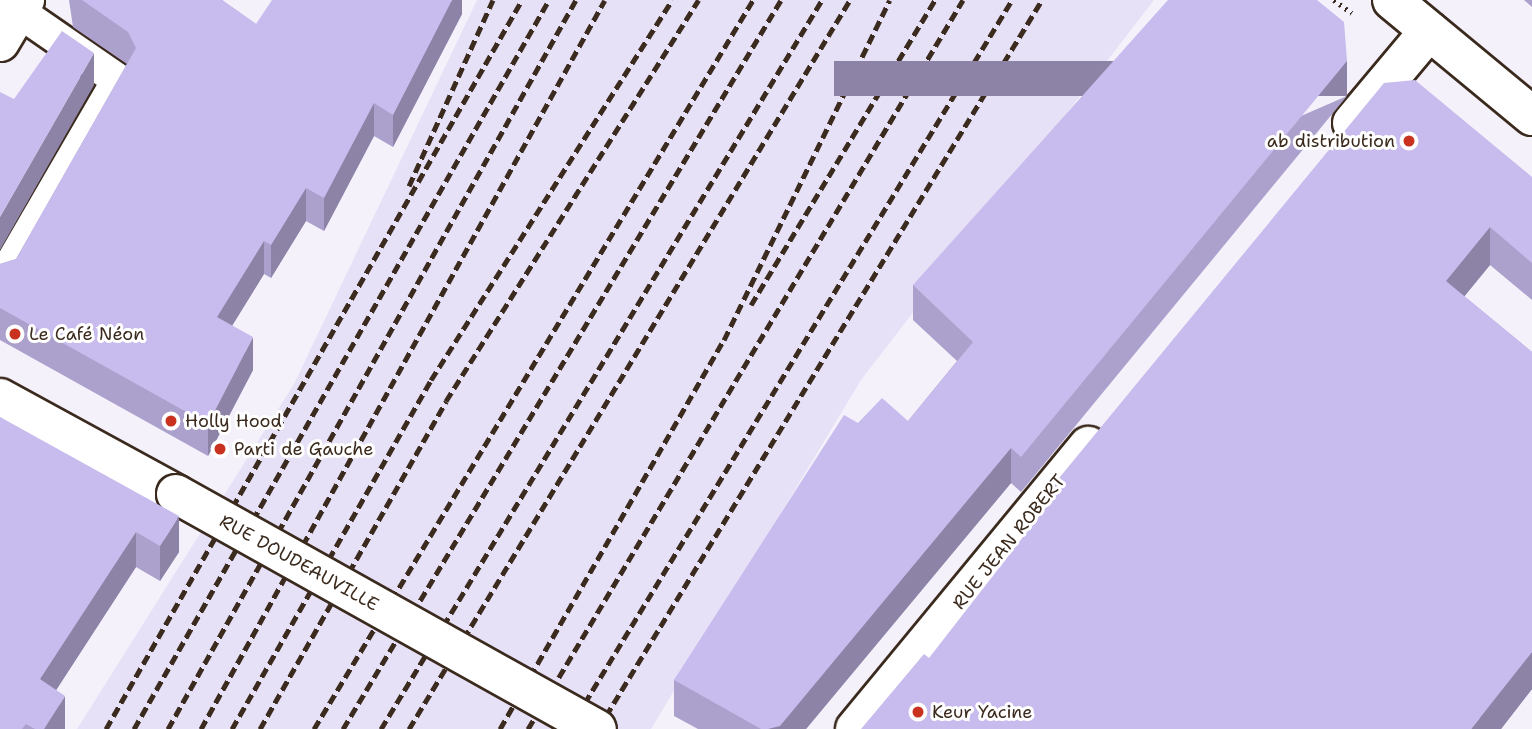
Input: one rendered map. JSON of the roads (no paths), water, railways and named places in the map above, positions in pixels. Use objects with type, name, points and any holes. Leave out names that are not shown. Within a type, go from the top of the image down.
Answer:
[{"type":"street","points":[[1392,0],[1532,117]]},
{"type":"street","points":[[0,283],[118,80],[11,13]]},
{"type":"street","points":[[1324,157],[1429,31]]},
{"type":"street","name":"RUE DOUDEAUVILLE","points":[[0,398],[597,729]]},
{"type":"street","name":"RUE JEAN ROBERT","points":[[856,729],[1112,416]]},
{"type":"railway","points":[[409,186],[493,0]]},
{"type":"railway","points":[[106,729],[522,0]]},
{"type":"railway","points":[[134,729],[549,0]]},
{"type":"railway","points":[[168,729],[576,0]]},
{"type":"railway","points":[[201,729],[605,0]]},
{"type":"railway","points":[[232,729],[431,380],[672,0]]},
{"type":"railway","points":[[260,729],[446,401],[699,0]]},
{"type":"railway","points":[[314,729],[753,0]]},
{"type":"railway","points":[[343,729],[781,0]]},
{"type":"railway","points":[[381,729],[822,0]]},
{"type":"railway","points":[[409,729],[850,0]]},
{"type":"railway","points":[[500,729],[724,340],[890,0]]},
{"type":"railway","points":[[751,305],[935,0]]},
{"type":"railway","points":[[528,729],[963,0]]},
{"type":"railway","points":[[569,729],[1012,0]]},
{"type":"railway","points":[[598,729],[1042,0]]},
{"type":"place","name":"ab distribution","points":[[1409,141]]},
{"type":"place","name":"Le Café Néon","points":[[15,334]]},
{"type":"place","name":"Holly Hood","points":[[171,421]]},
{"type":"place","name":"Parti de Gauche","points":[[220,449]]},
{"type":"place","name":"Keur Yacine","points":[[918,712]]}]
